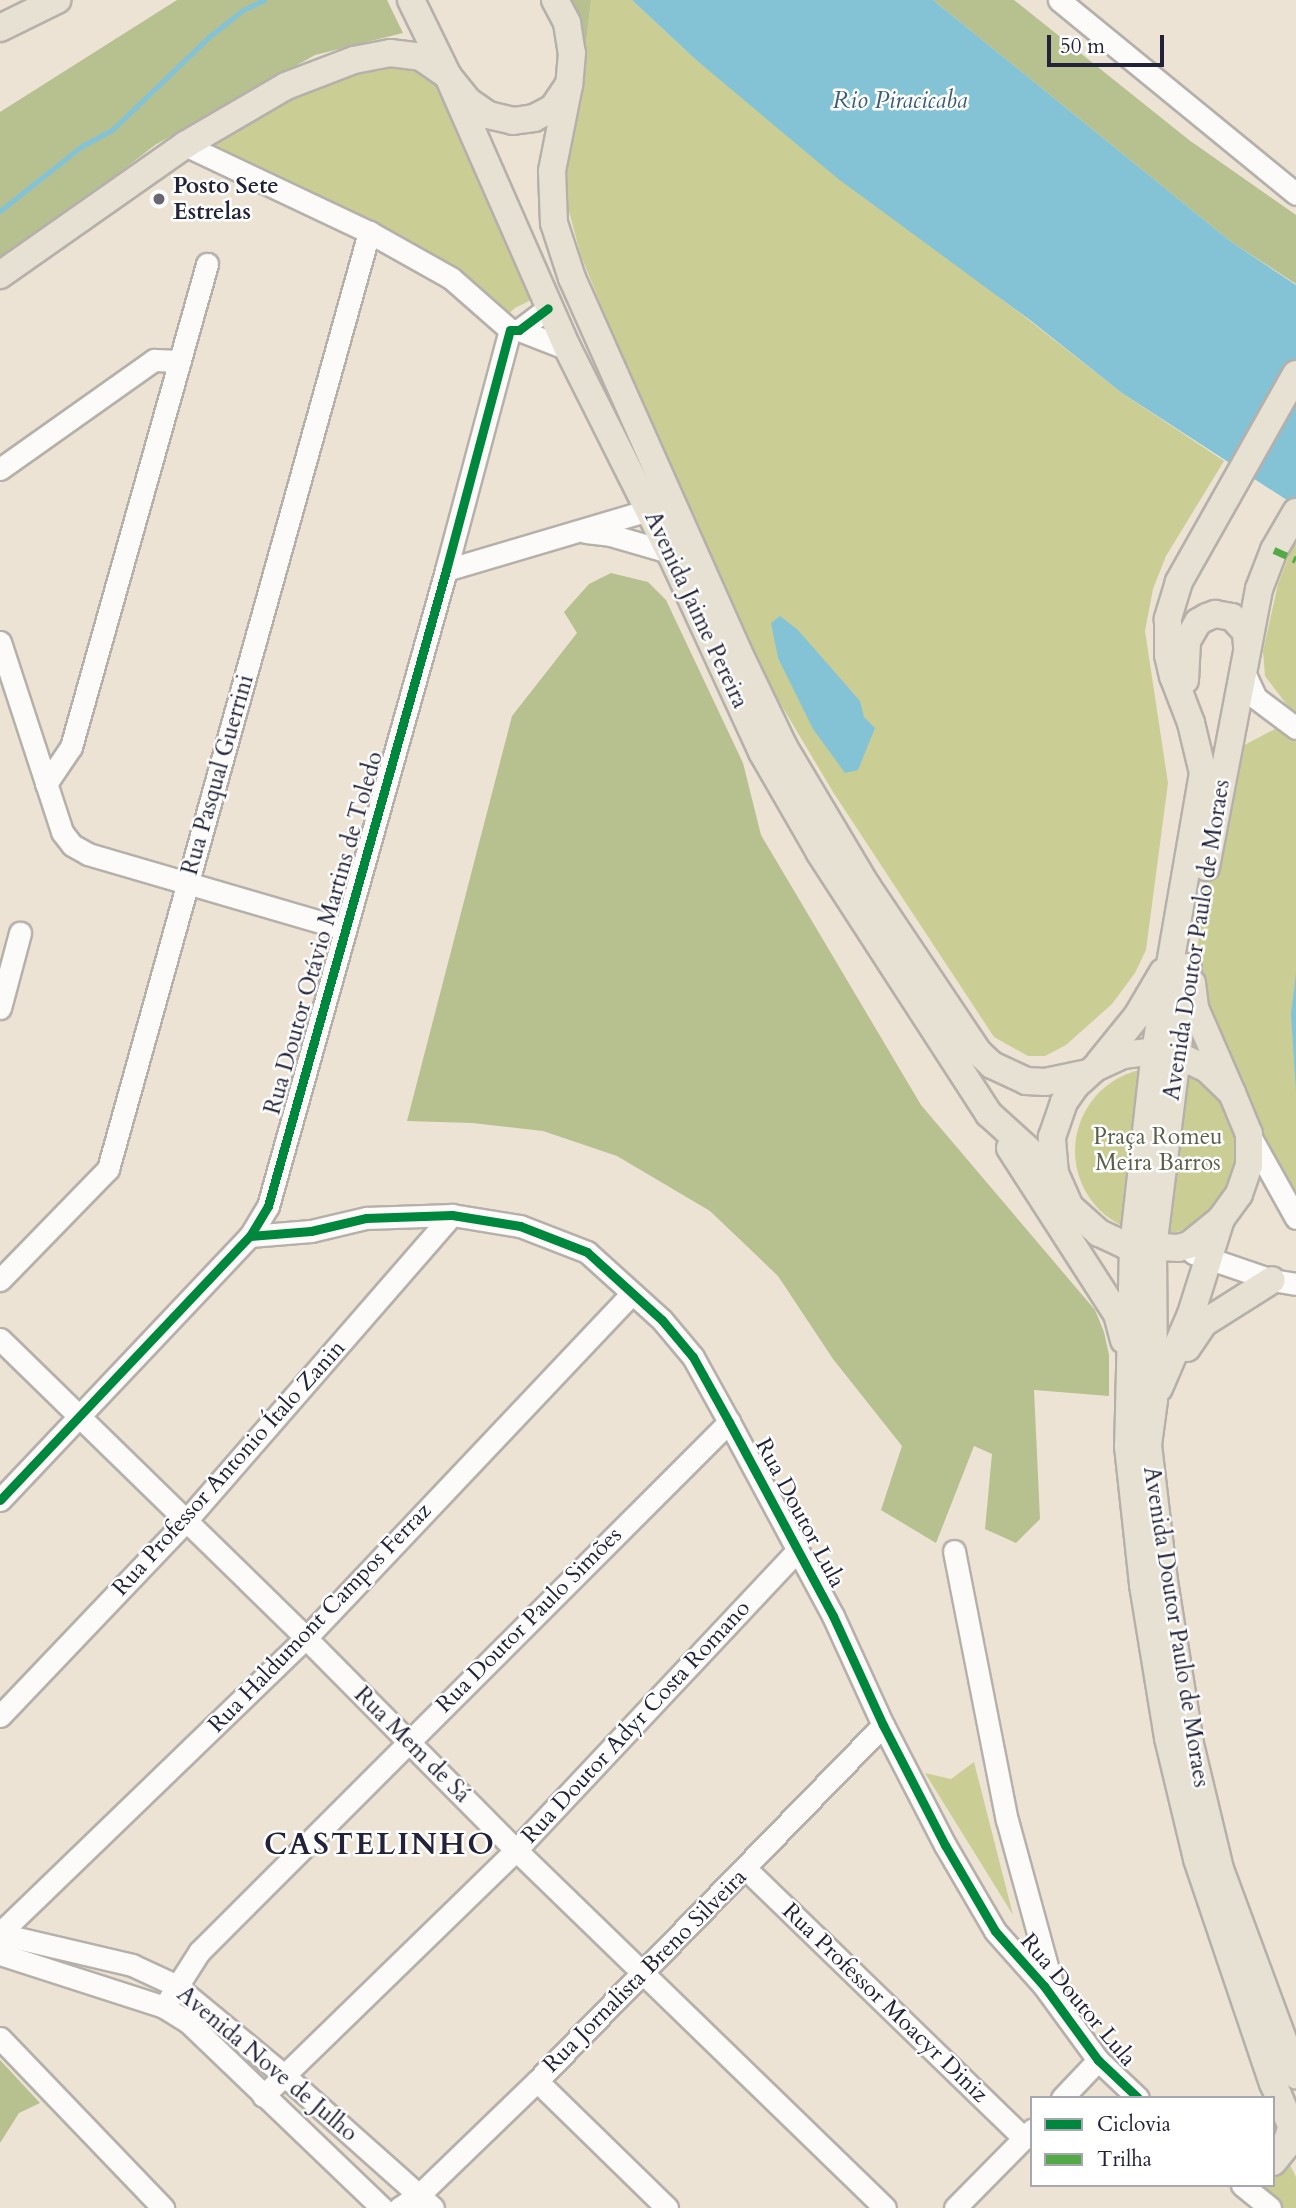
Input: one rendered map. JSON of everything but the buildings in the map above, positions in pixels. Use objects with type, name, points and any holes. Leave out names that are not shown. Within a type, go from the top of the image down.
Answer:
[{"type":"main road","points":[[0,28],[57,0]]},
{"type":"main road","name":"Avenida Jaime Pereira","points":[[411,0],[449,76],[548,308],[650,513],[678,544],[784,747],[867,886],[978,1052],[992,1065],[1026,1080],[1045,1082],[1091,1071],[1124,1055],[1165,1052]]},
{"type":"main road","name":"Avenida Jaime Pereira","points":[[555,0],[568,33],[572,53],[569,85],[552,171],[554,223],[572,278],[762,752],[820,853],[989,1114],[1058,1182],[1083,1221],[1098,1233],[1155,1248]]},
{"type":"main road","points":[[0,275],[185,145],[286,86],[354,60],[390,52],[421,57],[449,76],[468,101],[488,115],[513,121],[534,118],[553,108],[569,85]]},
{"type":"main road","name":"Avenida Doutor Paulo de Moraes","points":[[1181,958],[1203,773],[1191,723],[1168,655],[1168,619],[1179,582],[1296,374]]},
{"type":"main road","name":"Avenida Doutor Paulo de Moraes","points":[[1296,512],[1276,547],[1259,589],[1181,958],[1165,1052],[1155,1248],[1154,1400],[1149,1445],[1164,1581],[1190,1744],[1220,1869],[1296,2075]]},
{"type":"main road","points":[[1191,723],[1184,654],[1192,630],[1207,617],[1223,614],[1240,623],[1245,632],[1245,657]]},
{"type":"main road","points":[[1065,1233],[1052,1137],[1056,1119],[1064,1102],[1137,1016],[1181,958]]},
{"type":"main road","points":[[1155,1248],[1189,1245],[1221,1219],[1239,1194],[1249,1165],[1249,1134],[1195,1009],[1181,958]]},
{"type":"main road","points":[[1165,1052],[1207,1069],[1232,1093]]},
{"type":"main road","points":[[989,1114],[1117,1314],[1129,1369]]},
{"type":"main road","points":[[1154,1400],[1191,1314],[1221,1219]]},
{"type":"main road","name":"Avenida Doutor Paulo de Moraes","points":[[1155,1248],[1129,1369],[1128,1446],[1140,1557],[1168,1738],[1197,1859],[1293,2133]]},
{"type":"main road","points":[[1154,1400],[1204,1323],[1284,1282]]},
{"type":"main road","points":[[1275,2160],[1293,2133]]},
{"type":"street","points":[[1059,0],[1296,194]]},
{"type":"street","points":[[185,145],[369,232],[451,278],[515,330],[568,349]]},
{"type":"street","name":"Rua Pasqual Guerrini","points":[[0,1280],[108,1169],[369,232]]},
{"type":"street","points":[[46,784],[71,747],[207,264]]},
{"type":"street","points":[[515,330],[548,308]]},
{"type":"street","name":"Rua Doutor Otávio Martins de Toledo","points":[[0,1500],[250,1236],[268,1206],[515,330]]},
{"type":"street","points":[[0,469],[154,360],[180,361]]},
{"type":"street","points":[[446,570],[584,532],[619,518],[650,513]]},
{"type":"street","points":[[584,532],[678,544]]},
{"type":"street","points":[[0,642],[62,832],[72,845],[88,854],[345,929]]},
{"type":"street","points":[[1245,657],[1256,698],[1296,728]]},
{"type":"street","points":[[0,1008],[20,933]]},
{"type":"street","points":[[1249,1134],[1296,1217]]},
{"type":"street","name":"Rua Doutor Lula","points":[[250,1236],[311,1231],[366,1218],[452,1215],[520,1226],[587,1252],[662,1320],[693,1357],[729,1422],[834,1616],[883,1725],[944,1845],[995,1931],[1057,2005],[1098,2060],[1136,2096]]},
{"type":"street","name":"Rua Professor Antonio Ítalo Zanin","points":[[0,1716],[185,1522],[452,1215]]},
{"type":"street","points":[[1155,1248],[1210,1258],[1284,1282]]},
{"type":"street","name":"Rua Haldumont Campos Ferraz","points":[[0,1934],[306,1639],[631,1294]]},
{"type":"street","name":"Rua Mem de Sá","points":[[0,1339],[306,1639],[516,1850],[885,2208]]},
{"type":"street","name":"Rua Doutor Paulo Simões","points":[[164,2007],[175,1985],[199,1952],[729,1422]]},
{"type":"street","name":"Rua Doutor Adyr Costa Romano","points":[[264,2096],[516,1850],[797,1551]]},
{"type":"street","points":[[954,1551],[1007,1820],[1057,2005]]},
{"type":"street","name":"Rua Jornalista Breno Silveira","points":[[399,2208],[426,2202],[537,2081],[746,1869],[883,1725]]},
{"type":"street","name":"Rua Professor Moacyr Diniz","points":[[746,1869],[1028,2134]]},
{"type":"street","name":"Avenida Nove de Julho","points":[[0,1934],[132,1965],[175,1985],[285,2076],[426,2202]]},
{"type":"street","name":"Avenida Nove de Julho","points":[[0,1954],[164,2007],[188,2022],[382,2208]]},
{"type":"street","points":[[0,2038],[163,2208]]},
{"type":"street","points":[[1064,2096],[1098,2060]]},
{"type":"street","points":[[537,2081],[667,2208]]},
{"type":"street","points":[[955,2208],[1028,2134]]},
{"type":"street","points":[[1244,2187],[1270,2208]]},
{"type":"green space","points":[[177,0],[387,0],[403,33],[315,55],[155,145],[0,265],[0,112]]},
{"type":"green space","points":[[561,0],[591,0],[581,87]]},
{"type":"green space","points":[[591,0],[632,0],[695,59],[1122,393],[1224,461],[1166,556],[1153,589],[1145,631],[1168,783],[1146,950],[1135,973],[1112,1004],[1066,1045],[1045,1056],[1028,1056],[994,1037],[833,792],[764,676],[632,381],[581,256],[565,197],[568,139],[581,87]]},
{"type":"green space","points":[[933,0],[1014,0],[1189,140],[1296,215],[1296,284],[1230,241]]},
{"type":"green space","points":[[410,67],[433,79],[446,101],[539,296],[507,315],[361,218],[209,143],[298,95],[371,69]]},
{"type":"green space","points":[[1296,538],[1296,717],[1265,676],[1263,651],[1278,584]]},
{"type":"green space","points":[[611,573],[648,582],[666,600],[743,763],[761,835],[921,1105],[1095,1310],[1109,1355],[1109,1396],[1034,1390],[1040,1519],[1016,1543],[985,1529],[992,1454],[974,1446],[936,1543],[881,1510],[902,1446],[833,1359],[778,1276],[710,1211],[617,1156],[543,1131],[472,1123],[407,1121],[512,716],[577,633],[564,612],[589,584]]},
{"type":"green space","points":[[1275,729],[1296,739],[1296,1201],[1265,1146],[1221,1050],[1196,967],[1206,858],[1235,750]]},
{"type":"green space","name":"Praça Romeu Meira Barros","points":[[1158,1068],[1190,1074],[1217,1092],[1235,1119],[1241,1151],[1235,1183],[1217,1210],[1190,1228],[1158,1234],[1126,1228],[1099,1210],[1081,1183],[1075,1151],[1081,1119],[1099,1092],[1126,1074]]},
{"type":"green space","points":[[974,1762],[1013,1915],[925,1773],[951,1779]]},
{"type":"green space","points":[[0,2060],[40,2103],[19,2113],[0,2143]]},
{"type":"green space","points":[[1287,2159],[1296,2177],[1296,2208],[1283,2208],[1257,2189],[1275,2187],[1275,2175]]},
{"type":"water","name":"Rio Piracicaba","points":[[632,0],[933,0],[1230,241],[1296,285],[1296,506],[1122,393],[1030,320],[837,178],[695,59]]},
{"type":"water","points":[[780,616],[798,630],[860,701],[864,717],[875,728],[858,770],[845,773],[813,729],[778,658],[771,623]]},
{"type":"water","points":[[1296,973],[1296,1092],[1291,1014]]},
{"type":"waterway","points":[[0,211],[82,146],[112,130],[209,37],[243,10],[264,0]]},
{"type":"marked path","points":[[1274,550],[1296,560]]},
{"type":"cycle path","points":[[0,1500],[250,1236],[268,1206],[446,570],[510,330],[519,330],[548,308]]},
{"type":"cycle path","points":[[250,1236],[311,1231],[366,1218],[452,1215],[520,1226],[587,1252],[662,1320],[693,1357],[729,1422],[833,1616],[883,1725],[945,1845],[995,1931],[1044,1986],[1098,2060],[1136,2096]]},
{"type":"place","name":"Posto Sete Estrelas","points":[[159,199]]},
{"type":"district","name":"CASTELINHO","points":[[380,1845]]}]
